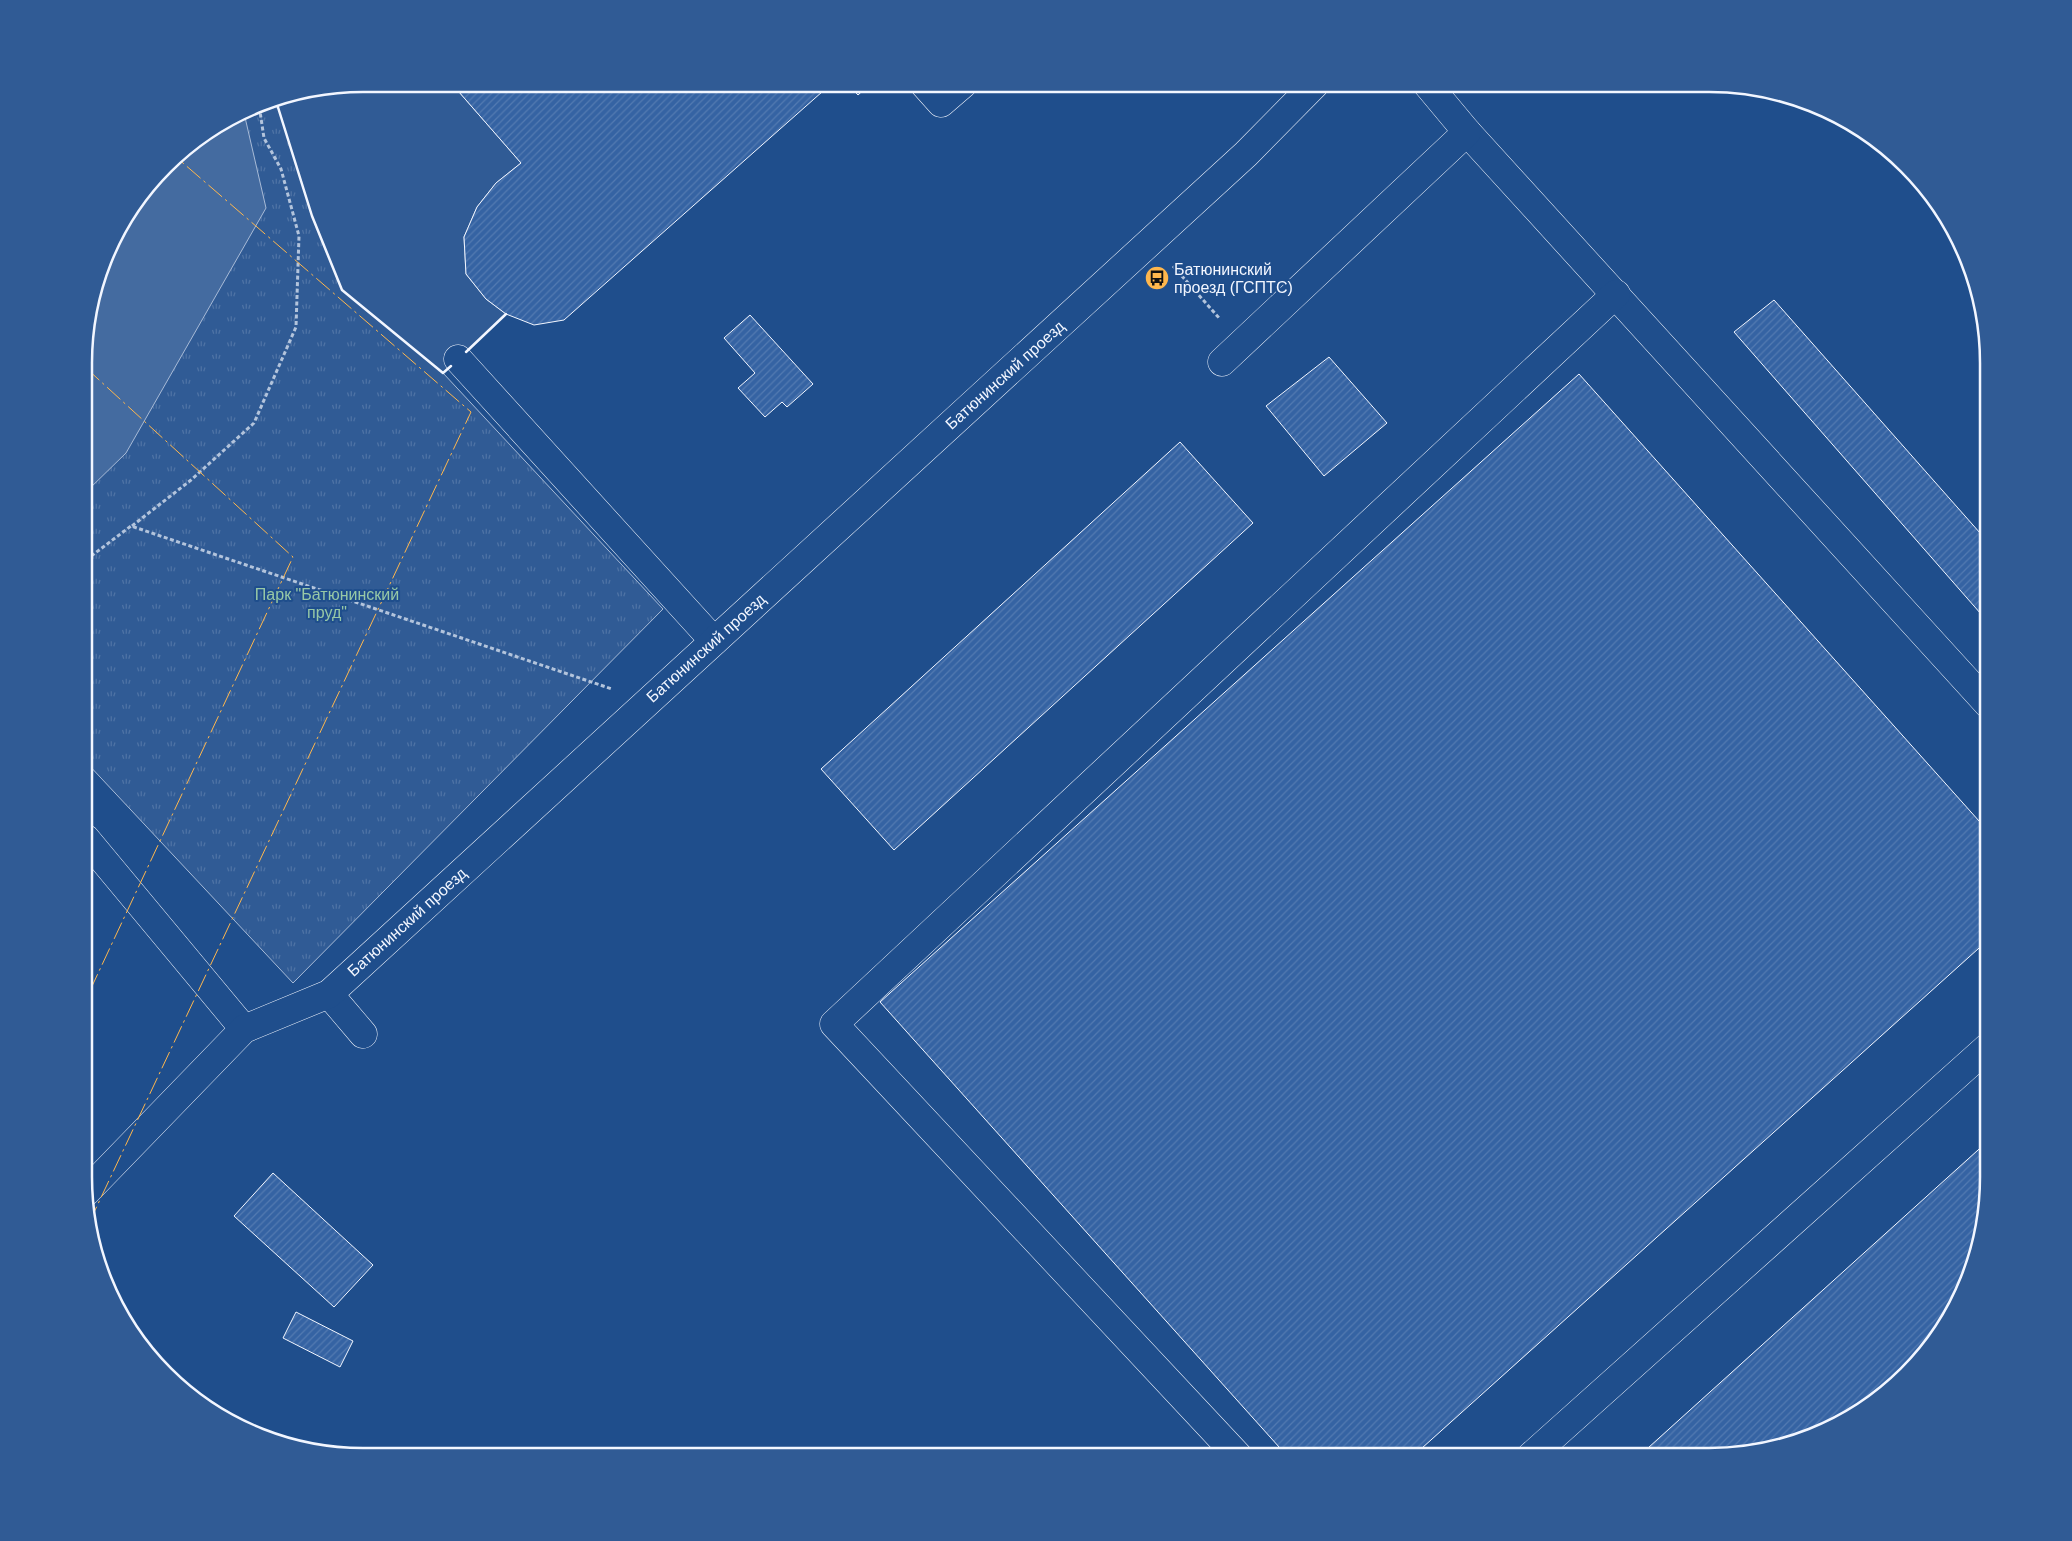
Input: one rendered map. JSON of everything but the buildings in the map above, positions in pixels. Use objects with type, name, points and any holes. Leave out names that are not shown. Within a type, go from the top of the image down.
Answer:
[{"type":"street","points":[[932,93],[941,103],[953,93]]},
{"type":"street","name":"Батюнинский проезд","points":[[93,1185],[244,1029],[329,994],[1246,154],[1302,93]]},
{"type":"street","points":[[1434,93],[1467,132],[1980,695]]},
{"type":"street","points":[[1222,362],[1467,132]]},
{"type":"street","points":[[1231,1448],[834,1024],[1616,294]]},
{"type":"street","points":[[458,359],[714,641]]},
{"type":"street","points":[[93,846],[244,1029]]},
{"type":"street","points":[[329,994],[363,1034]]},
{"type":"street","points":[[1540,1448],[1980,1054]]},
{"type":"path","points":[[93,555],[190,480],[254,423],[296,327],[299,236],[281,169],[264,138],[260,113]]},
{"type":"path","points":[[1151,241],[1242,344]]},
{"type":"path","points":[[131,526],[615,690]]},
{"type":"shaded area","points":[[346,93],[460,93],[521,163],[496,183],[477,207],[464,237],[466,274],[486,299],[506,314],[443,373],[342,290],[312,216],[278,107],[311,98]]},
{"type":"shaded area","points":[[245,119],[266,208],[126,453],[93,485],[93,346],[98,311],[113,260],[138,213],[172,172],[213,138]]},
{"type":"green space","name":"Парк \"Батюнинский пруд\"","points":[[278,107],[312,216],[342,290],[443,373],[663,609],[293,983],[93,769],[93,346],[102,294],[113,260],[129,228],[138,213],[172,172],[213,138],[244,120]]},
{"type":"wall","points":[[278,107],[312,216],[342,290],[443,373],[451,366]]},
{"type":"wall","points":[[466,352],[506,314]]},
{"type":"power","points":[[95,1211],[471,412],[182,162]]},
{"type":"power","points":[[93,374],[293,557],[93,984]]},
{"type":"place","name":"Батюнинский проезд (ГСПТС)","points":[[1157,278]]}]
